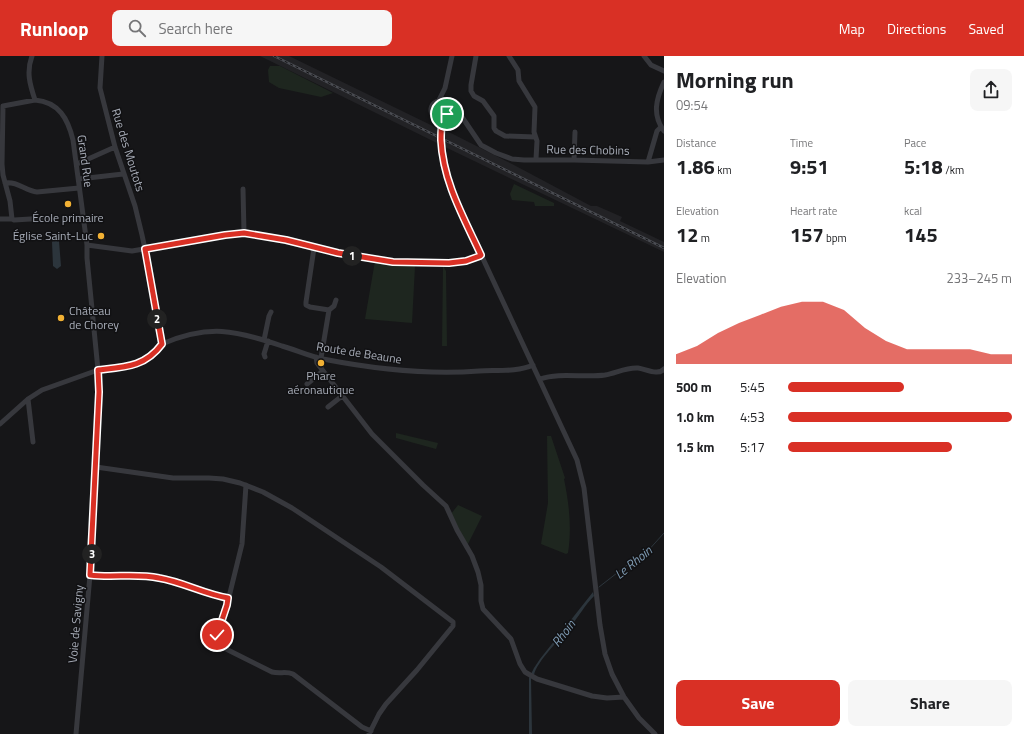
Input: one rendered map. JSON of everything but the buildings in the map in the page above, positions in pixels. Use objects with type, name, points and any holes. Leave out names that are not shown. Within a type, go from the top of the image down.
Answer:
[{"type":"street","points":[[32,56],[28,69],[35,100]]},
{"type":"street","name":"Rue des Moutots","points":[[102,56],[100,88],[123,174],[135,206],[145,249],[162,344]]},
{"type":"street","points":[[452,56],[445,88],[438,102],[434,104],[432,109],[433,115],[437,118],[440,129],[443,163],[450,186],[481,255],[574,452],[583,480],[602,640],[610,667],[624,697],[639,718],[655,734]]},
{"type":"street","points":[[476,56],[471,91],[474,96],[483,101],[494,116],[494,128],[496,131],[505,136],[535,136]]},
{"type":"street","points":[[509,56],[518,70],[519,81],[535,107],[535,136],[537,141],[536,160]]},
{"type":"street","points":[[644,57],[651,65],[664,71]]},
{"type":"street","points":[[648,162],[657,131],[662,129],[658,122],[656,105],[664,82]]},
{"type":"street","points":[[440,129],[448,111],[445,88]]},
{"type":"street","name":"Grand Rue","points":[[1,104],[35,100],[49,103],[59,109],[70,128],[77,164],[87,245],[98,370]]},
{"type":"street","points":[[438,102],[442,102],[459,113],[461,116]]},
{"type":"street","points":[[1,104],[2,164],[10,201],[12,219]]},
{"type":"street","points":[[437,118],[453,114],[461,116]]},
{"type":"street","name":"Rue des Chobins","points":[[461,116],[481,145],[512,159],[648,162],[664,160]]},
{"type":"street","points":[[574,160],[575,132]]},
{"type":"street","points":[[77,164],[115,147]]},
{"type":"street","points":[[79,179],[123,174]]},
{"type":"street","points":[[5,183],[16,183],[32,192],[79,188]]},
{"type":"street","points":[[243,189],[244,233]]},
{"type":"street","points":[[0,219],[14,220],[47,218]]},
{"type":"street","points":[[87,245],[123,250],[145,249],[244,233],[286,240],[338,253],[408,263],[449,263],[466,261],[481,255]]},
{"type":"street","points":[[314,248],[306,305],[329,310]]},
{"type":"street","points":[[336,300],[334,306],[329,310],[317,363],[372,434],[407,470],[446,506],[457,530],[472,556],[478,572],[481,585],[481,601],[483,609],[511,640],[520,664],[525,672],[537,679],[592,696],[607,698],[624,697]]},
{"type":"street","points":[[265,357],[264,354],[268,316],[272,312]]},
{"type":"street","name":"Route de Beaune","points":[[162,344],[190,333],[216,330],[238,333],[266,340],[318,358],[388,368],[446,373],[520,369],[533,365]]},
{"type":"street","points":[[0,424],[28,399],[54,384],[98,370],[138,364],[156,352],[162,344]]},
{"type":"street","points":[[540,379],[552,377],[604,375],[635,368],[658,372],[664,369]]},
{"type":"street","name":"Voie de Savigny","points":[[76,734],[90,575],[99,392],[98,370]]},
{"type":"street","points":[[307,384],[323,371]]},
{"type":"street","points":[[328,408],[342,396]]},
{"type":"street","points":[[28,399],[33,442]]},
{"type":"street","points":[[96,467],[173,478],[216,478],[246,485],[263,492],[292,508],[381,567],[453,622],[453,626],[417,670],[386,704],[379,714],[370,733],[293,674],[289,672],[272,672],[220,646],[217,642],[242,544],[246,485]]},
{"type":"street","points":[[90,575],[134,575],[158,577],[216,596],[228,598]]},
{"type":"shaded area","points":[[260,56],[289,56],[437,128],[437,143]]},
{"type":"shaded area","points":[[270,66],[280,66],[333,93],[321,97],[279,88],[269,82],[268,70]]},
{"type":"shaded area","points":[[443,129],[591,206],[597,206],[622,217],[620,221],[664,242],[664,252],[443,146]]},
{"type":"shaded area","points":[[514,184],[554,203],[554,206],[535,206],[534,202],[512,200],[510,194]]},
{"type":"shaded area","points":[[375,261],[415,266],[412,323],[365,319]]},
{"type":"shaded area","points":[[443,266],[446,271],[447,346],[442,346]]},
{"type":"shaded area","points":[[396,433],[438,443],[436,449],[396,438]]},
{"type":"shaded area","points":[[547,436],[551,436],[565,478],[570,525],[568,553],[566,554],[541,544],[548,503]]},
{"type":"shaded area","points":[[458,505],[482,516],[467,546],[451,514]]},
{"type":"water","points":[[55,239],[59,241],[61,266],[57,269],[53,266],[52,242]]},
{"type":"water","name":"Rhoin","points":[[593,592],[594,596],[571,626],[544,657],[534,675],[531,674],[540,659]]},
{"type":"water","points":[[529,677],[531,678],[532,734],[529,734]]},
{"type":"waterway","name":"Le Rhoin","points":[[599,587],[646,553],[664,533]]},
{"type":"railway","points":[[274,56],[664,248]]},
{"type":"place","name":"École primaire","points":[[68,204]]},
{"type":"place","name":"Église Saint-Luc","points":[[101,236]]},
{"type":"place","name":"Château de Chorey","points":[[61,318]]},
{"type":"place","name":"Phare aéronautique","points":[[321,363]]},
{"type":"route","points":[[217,635],[228,598],[216,596],[158,577],[134,575],[90,575],[99,392],[98,370],[138,364],[156,352],[162,344],[145,249],[244,233],[286,240],[338,253],[393,262],[422,264],[449,263],[466,261],[480,256],[481,255],[456,202],[448,181],[442,157],[440,129],[447,114]]}]
